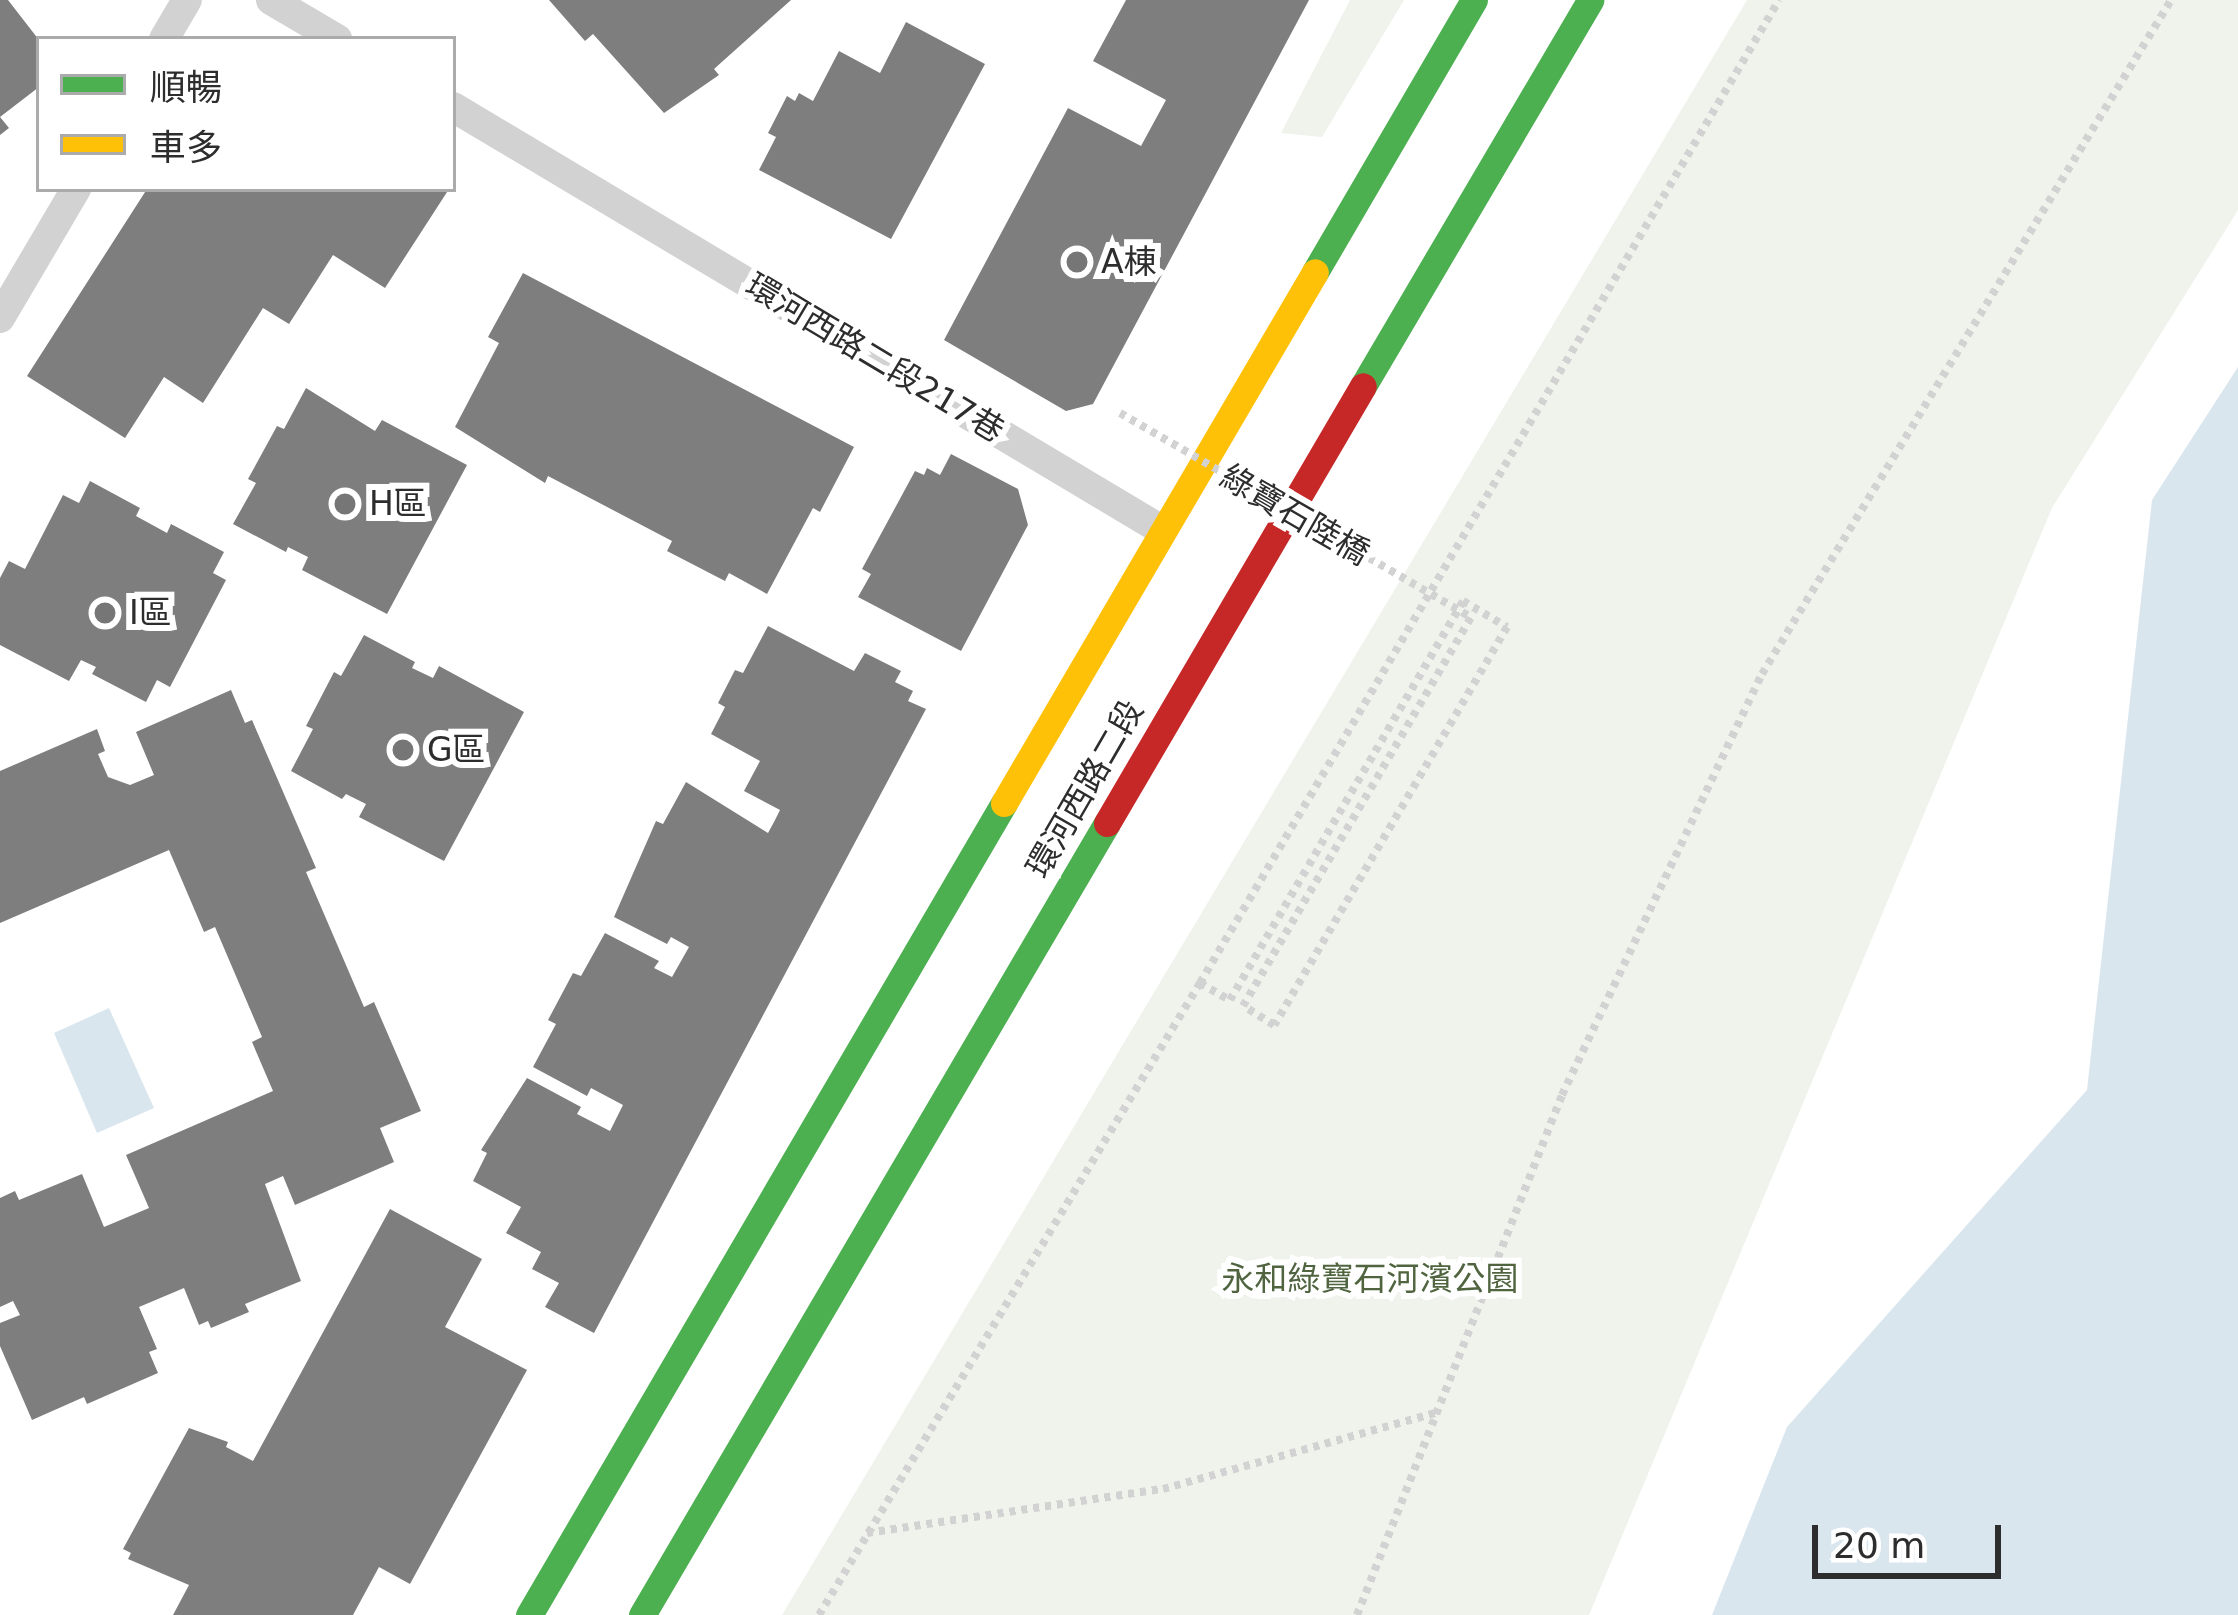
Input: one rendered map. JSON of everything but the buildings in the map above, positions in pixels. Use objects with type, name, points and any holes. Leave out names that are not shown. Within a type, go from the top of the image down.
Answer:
[{"type":"main road","name":"環河西路二段","points":[[529,1615],[1160,529],[1474,0]]},
{"type":"main road","name":"環河西路二段","points":[[642,1615],[1590,0]]},
{"type":"lane","points":[[166,36],[187,0]]},
{"type":"lane","points":[[271,0],[332,36]]},
{"type":"lane","name":"環河西路二段217巷","points":[[456,108],[1160,529]]},
{"type":"lane","points":[[0,318],[74,192]]},
{"type":"path","points":[[819,1615],[1200,983],[1779,0]]},
{"type":"path","points":[[1358,1615],[1562,1095],[1762,674],[2171,0]]},
{"type":"path","name":"綠寶石陸橋","points":[[1120,413],[1471,617],[1243,1006],[1274,1025],[1507,628],[1463,602],[1230,1000],[1200,983]]},
{"type":"path","points":[[867,1533],[1163,1489],[1437,1412]]},
{"type":"green space","points":[[1350,0],[1404,0],[1322,137],[1281,133]]},
{"type":"green space","name":"永和綠寶石河濱公園","points":[[1747,0],[2238,0],[2238,210],[2052,508],[1589,1615],[782,1615]]},
{"type":"shaded area","points":[[2238,367],[2238,1615],[1712,1615],[1787,1427],[2087,1090],[2152,500]]},
{"type":"shaded area","points":[[109,1008],[154,1108],[97,1133],[54,1033]]},
{"type":"traffic: fast","points":[[1315,272],[1474,0]]},
{"type":"traffic: fast","points":[[1363,386],[1590,0]]},
{"type":"traffic: fast","points":[[529,1615],[1004,803]]},
{"type":"traffic: fast","points":[[642,1615],[1107,823]]},
{"type":"traffic: slow","points":[[1004,803],[1315,272]]},
{"type":"traffic: jam","points":[[1107,823],[1363,386]]},
{"type":"place","name":"A棟","points":[[1077,262]]},
{"type":"place","name":"H區","points":[[345,504]]},
{"type":"place","name":"I區","points":[[105,613]]},
{"type":"place","name":"G區","points":[[403,750]]}]
